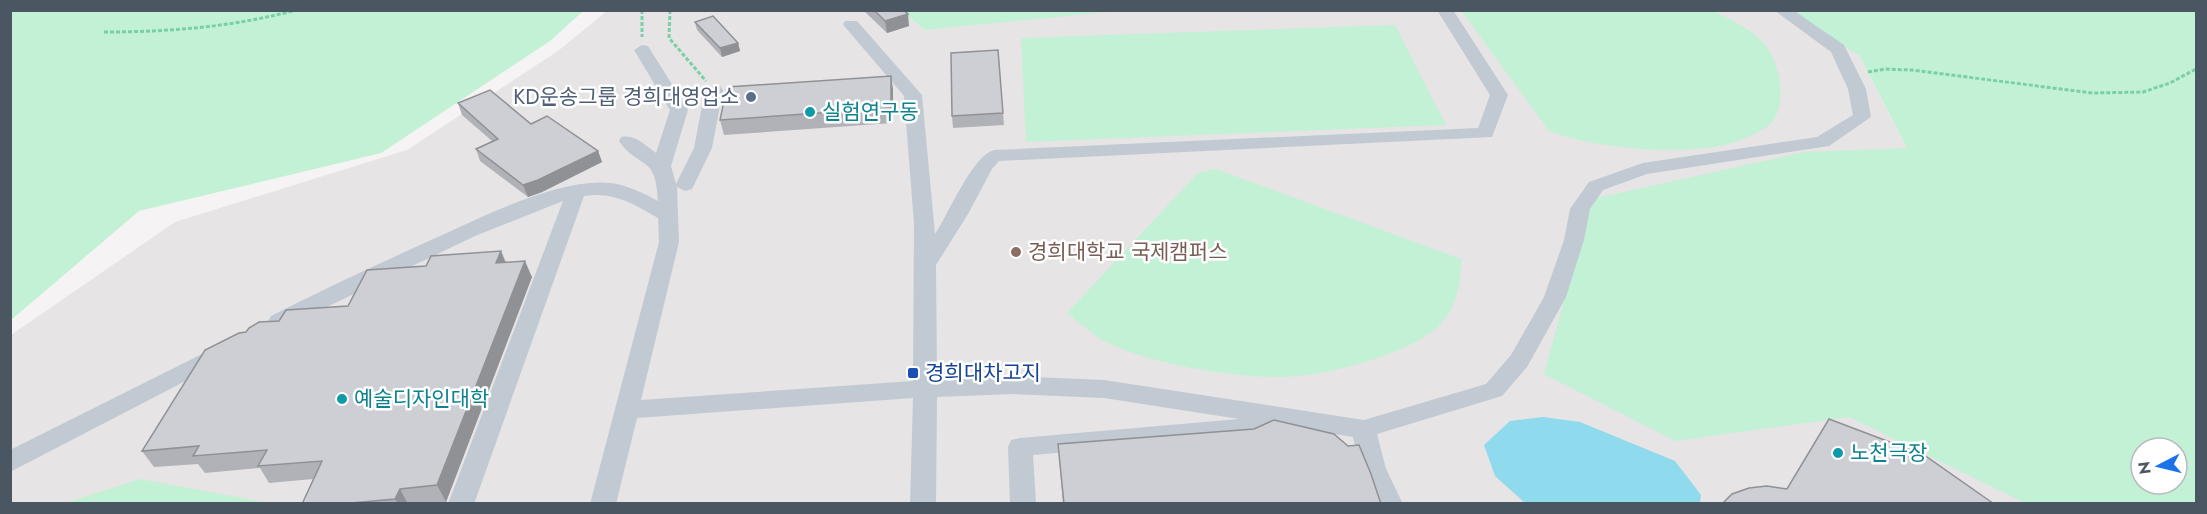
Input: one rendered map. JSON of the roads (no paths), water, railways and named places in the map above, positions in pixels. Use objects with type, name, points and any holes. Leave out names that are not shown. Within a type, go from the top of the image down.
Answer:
[{"type":"street","points":[[925,265],[958,214],[984,166],[994,156],[1485,133],[1499,95],[1445,10]]},
{"type":"street","points":[[626,410],[1012,385],[1104,389],[1365,429],[1494,390],[1519,360],[1555,297],[1574,240],[1580,209],[1596,186],[1643,169],[1822,142],[1862,117],[1857,89],[1838,49],[1782,10]]},
{"type":"street","points":[[851,24],[913,95],[924,224],[923,504]]},
{"type":"street","points":[[603,504],[669,242],[667,187],[661,166],[679,110],[642,50]]},
{"type":"street","points":[[685,185],[703,147],[714,90]]},
{"type":"street","points":[[628,141],[661,166]]},
{"type":"street","points":[[266,329],[319,301],[510,213],[576,192],[610,189],[638,198],[668,215]]},
{"type":"street","points":[[461,504],[576,192]]},
{"type":"street","points":[[10,462],[234,345]]},
{"type":"street","points":[[1023,504],[1020,447],[1261,426],[1289,419]]},
{"type":"street","points":[[1365,429],[1373,469],[1390,504]]},
{"type":"water","points":[[1543,417],[1580,422],[1675,461],[1701,495],[1700,503],[1525,503],[1495,476],[1484,445],[1510,421]]},
{"type":"place","name":"KD운송그룹 경희대영업소","points":[[751,97]]},
{"type":"place","name":"실험연구동","points":[[810,112]]},
{"type":"place","name":"경희대학교 국제캠퍼스","points":[[1016,252]]},
{"type":"place","name":"경희대차고지","points":[[913,373]]},
{"type":"place","name":"예술디자인대학","points":[[342,399]]},
{"type":"place","name":"노천극장","points":[[1838,453]]}]
